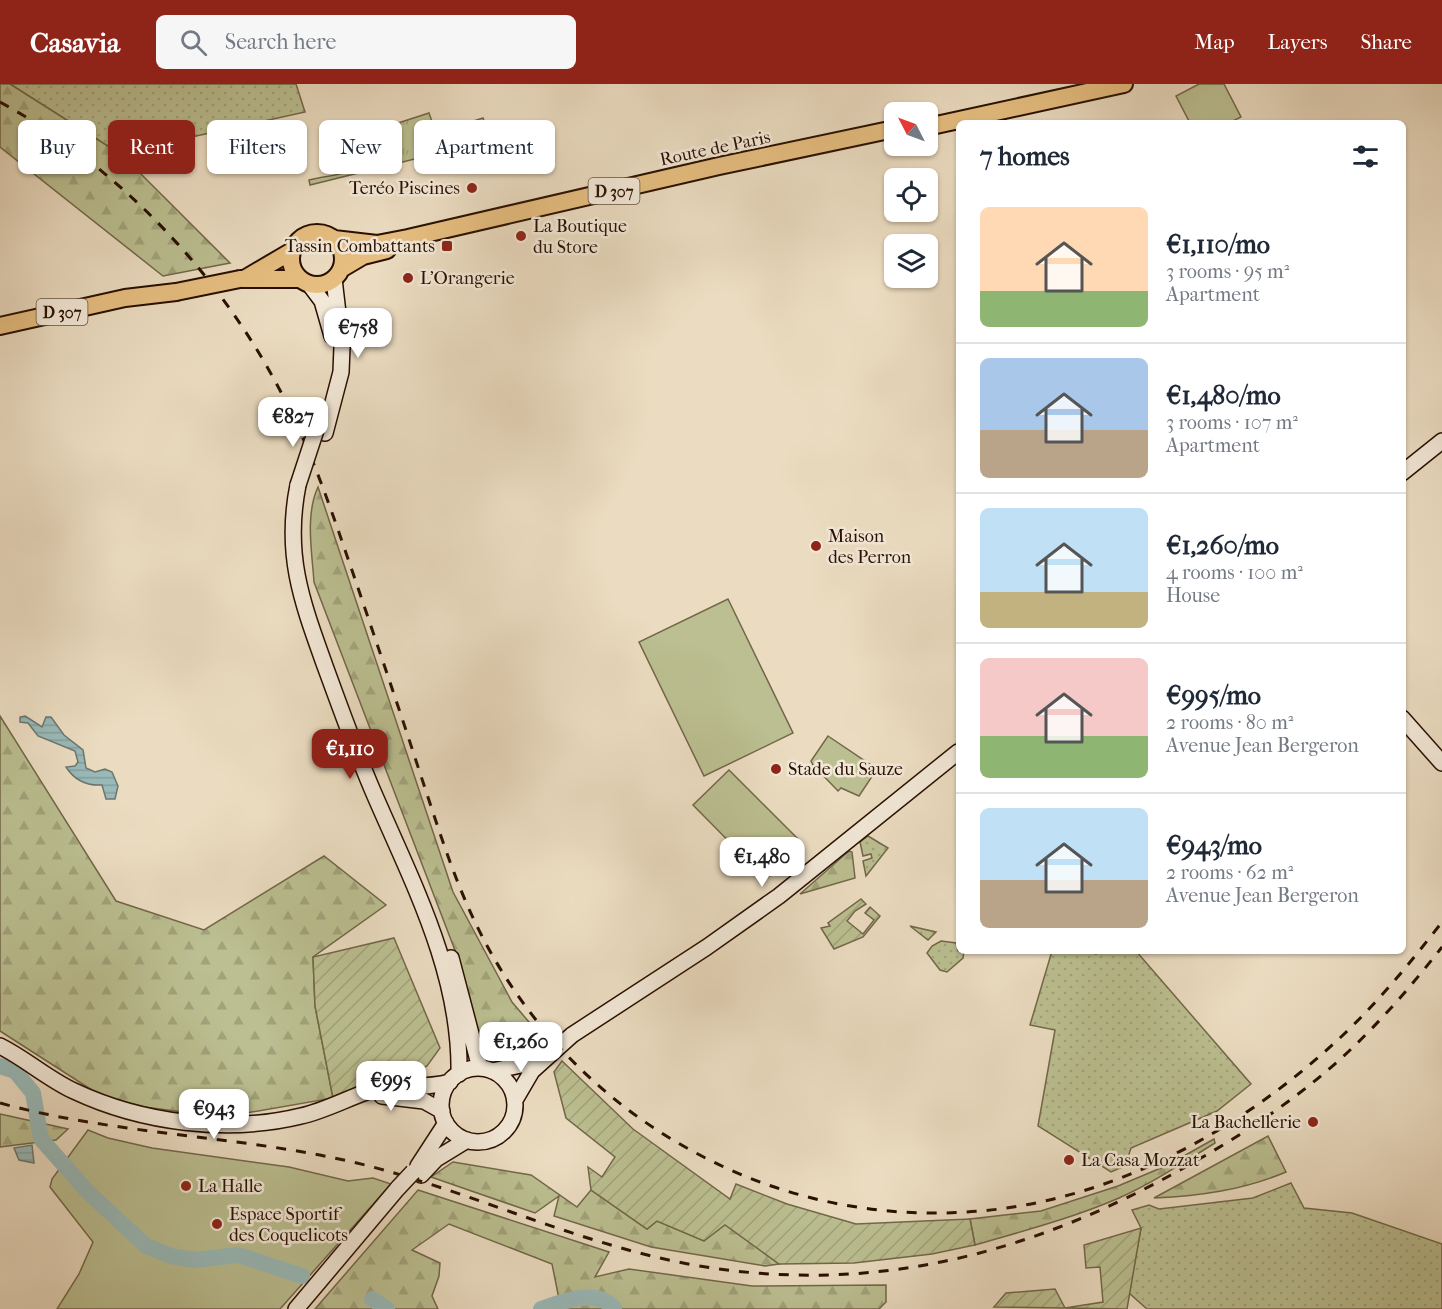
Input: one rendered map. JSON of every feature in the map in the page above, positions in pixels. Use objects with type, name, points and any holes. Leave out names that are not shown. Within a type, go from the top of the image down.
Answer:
[{"type":"main road","points":[[938,122],[1106,84]]},
{"type":"main road","points":[[938,123],[1124,84]]},
{"type":"main road","name":"Route de Paris","points":[[334,239],[377,243],[408,238],[719,166],[884,134]]},
{"type":"main road","name":"Route de Paris","points":[[338,274],[363,255],[729,168],[884,134]]},
{"type":"main road","points":[[322,427],[332,367],[331,327],[322,301],[291,266],[292,251],[296,243],[310,233],[319,233],[334,239],[343,253],[338,274],[342,347],[341,372],[302,487],[292,538],[299,592],[371,787],[422,902],[446,975],[458,1038],[454,1078],[442,1096],[444,1117],[434,1146],[417,1174]]},
{"type":"main road","name":"D 307","points":[[0,326],[125,298],[176,292],[243,279],[292,251]]},
{"type":"main road","points":[[243,279],[305,282],[319,285],[338,274]]},
{"type":"main road","points":[[1406,470],[1442,441]]},
{"type":"main road","points":[[302,487],[301,537],[307,590],[378,784],[428,897],[457,976],[486,1070],[507,1083],[515,1100]]},
{"type":"main road","points":[[1406,722],[1442,763]]},
{"type":"main road","points":[[0,1046],[84,1095],[109,1106],[141,1115],[214,1123],[285,1120],[391,1086],[436,1086],[454,1078],[486,1070],[520,1065],[572,1035],[707,947],[779,896],[956,754]]},
{"type":"main road","points":[[346,1101],[386,1095],[429,1103],[444,1117],[455,1134],[467,1140],[489,1140],[502,1133],[511,1122],[515,1100],[532,1071],[572,1035]]},
{"type":"main road","points":[[0,1038],[84,1095]]},
{"type":"main road","points":[[296,1309],[417,1174],[467,1140]]},
{"type":"main road","points":[[305,1309],[403,1189]]},
{"type":"green space","points":[[0,84],[10,84],[67,120],[18,120],[18,161],[0,147]]},
{"type":"green space","points":[[10,84],[296,84],[305,112],[269,120],[207,120],[207,134],[195,136],[195,120],[108,120],[108,146],[96,139],[96,120],[67,120]]},
{"type":"green space","points":[[1199,84],[1224,84],[1241,117],[1235,120],[1188,120],[1176,96]]},
{"type":"green space","points":[[429,113],[431,120],[414,120],[414,159],[402,162],[402,122]]},
{"type":"green space","points":[[96,139],[108,146],[108,174],[141,174],[230,263],[163,276],[34,174],[96,174]]},
{"type":"green space","points":[[354,174],[310,185],[309,180]]},
{"type":"green space","points":[[318,487],[453,892],[512,1002],[545,1041],[520,1060],[501,1047],[481,1043],[456,953],[314,582],[310,521]]},
{"type":"green space","points":[[728,599],[793,733],[704,776],[639,642]]},
{"type":"green space","points":[[0,716],[116,901],[204,930],[324,856],[386,905],[313,957],[315,1006],[333,1098],[223,1117],[112,1103],[0,1031]]},
{"type":"green space","points":[[828,736],[877,769],[859,796],[841,788],[838,791],[813,765],[811,761]]},
{"type":"green space","points":[[729,770],[802,843],[766,879],[693,805]]},
{"type":"green space","points":[[868,836],[888,848],[866,876],[863,861],[872,858],[871,854],[863,856],[860,842]]},
{"type":"green space","points":[[849,851],[852,852],[855,878],[800,894]]},
{"type":"green space","points":[[861,899],[866,904],[855,911],[847,921],[863,934],[874,920],[865,913],[870,907],[880,916],[863,937],[834,949],[821,928],[830,926],[828,923]]},
{"type":"green space","points":[[910,926],[936,932],[928,940]]},
{"type":"green space","points":[[394,938],[440,1048],[427,1066],[407,1075],[333,1098],[315,1006],[313,957]]},
{"type":"green space","points":[[941,941],[956,943],[956,954],[964,954],[963,958],[947,972],[940,970],[927,953],[932,946]]},
{"type":"green space","points":[[1051,954],[1139,954],[1251,1084],[1217,1111],[1131,1148],[1125,1166],[1111,1172],[1038,1126],[1055,1030],[1030,1025]]},
{"type":"green space","points":[[562,1061],[633,1129],[730,1199],[736,1184],[787,1204],[856,1224],[970,1219],[975,1245],[932,1254],[854,1263],[779,1264],[725,1225],[704,1241],[657,1221],[647,1229],[591,1190],[588,1167],[602,1177],[615,1157],[566,1118],[554,1072]]},
{"type":"green space","points":[[0,1114],[68,1129],[56,1140],[0,1147]]},
{"type":"green space","name":"Espace Sportif des Coquelicots","points":[[88,1130],[108,1138],[152,1148],[289,1167],[348,1181],[373,1178],[391,1184],[280,1309],[57,1309],[79,1274],[93,1242],[50,1187],[52,1179]]},
{"type":"green space","points":[[1268,1136],[1286,1172],[1221,1191],[1154,1198]]},
{"type":"green space","points":[[1214,1139],[1215,1143],[1180,1165],[1119,1198],[1066,1218],[975,1245],[970,1219],[1041,1211],[1118,1186],[1168,1165]]},
{"type":"green space","points":[[453,1162],[531,1175],[577,1207],[591,1190],[647,1229],[657,1221],[704,1241],[725,1224],[779,1264],[765,1266],[651,1247],[554,1216],[559,1196],[535,1213],[431,1177]]},
{"type":"green space","points":[[1291,1183],[1304,1208],[1352,1213],[1442,1244],[1442,1309],[1147,1309],[1129,1293],[1141,1228],[1132,1210],[1149,1205],[1159,1209],[1253,1198]]},
{"type":"green space","points":[[418,1190],[609,1252],[595,1277],[629,1269],[752,1286],[886,1285],[886,1302],[879,1309],[561,1309],[552,1264],[449,1224],[412,1250],[440,1263],[439,1276],[432,1296],[438,1309],[315,1309]]},
{"type":"green space","points":[[1141,1228],[1127,1309],[994,1307],[1006,1293],[1055,1289],[1065,1308],[1103,1302],[1100,1267],[1086,1268],[1084,1245]]},
{"type":"water","points":[[25,716],[42,727],[46,717],[51,717],[64,735],[83,750],[86,768],[95,772],[105,769],[112,772],[118,786],[115,799],[106,799],[102,785],[91,785],[73,776],[66,767],[75,766],[78,762],[75,751],[38,736],[28,723],[20,722],[20,717]]},
{"type":"water","points":[[32,1145],[34,1163],[19,1160],[14,1148]]},
{"type":"waterway","points":[[0,1066],[15,1071],[33,1093],[41,1139],[87,1191],[146,1246],[171,1256],[195,1260],[238,1255],[302,1276]]},
{"type":"waterway","points":[[541,1309],[569,1300],[589,1297],[607,1302],[614,1309]]},
{"type":"waterway","points":[[372,1299],[387,1309]]},
{"type":"railway","points":[[0,102],[45,129],[88,160],[128,194],[166,231],[201,271],[233,314],[262,358],[287,404],[316,471],[357,585],[438,828],[467,904],[494,958],[540,1025],[596,1084],[661,1132],[696,1153],[728,1169],[793,1193],[827,1202],[897,1212],[967,1212],[1019,1206],[1071,1194],[1121,1178],[1170,1157],[1261,1102],[1303,1071],[1356,1023],[1442,922]]},
{"type":"railway","points":[[0,1103],[90,1122],[274,1147],[365,1165],[446,1189],[606,1244],[688,1264],[755,1273],[820,1275],[884,1271],[947,1261],[1008,1245],[1069,1224],[1128,1197],[1208,1154],[1271,1114],[1330,1069],[1385,1014],[1442,947]]},
{"type":"place","name":"Teréo Piscines","points":[[472,188]]},
{"type":"place","name":"La Boutique du Store","points":[[521,236]]},
{"type":"place","name":"Tassin Combattants","points":[[447,246]]},
{"type":"place","name":"L'Orangerie","points":[[408,278]]},
{"type":"place","name":"Maison des Perron","points":[[816,546]]},
{"type":"place","name":"Stade du Sauze","points":[[776,769]]},
{"type":"place","name":"La Bachellerie","points":[[1313,1122]]},
{"type":"place","name":"La Casa Mozzat","points":[[1069,1160]]},
{"type":"place","name":"La Halle","points":[[186,1186]]},
{"type":"place","name":"Espace Sportif des Coquelicots","points":[[217,1224]]}]
